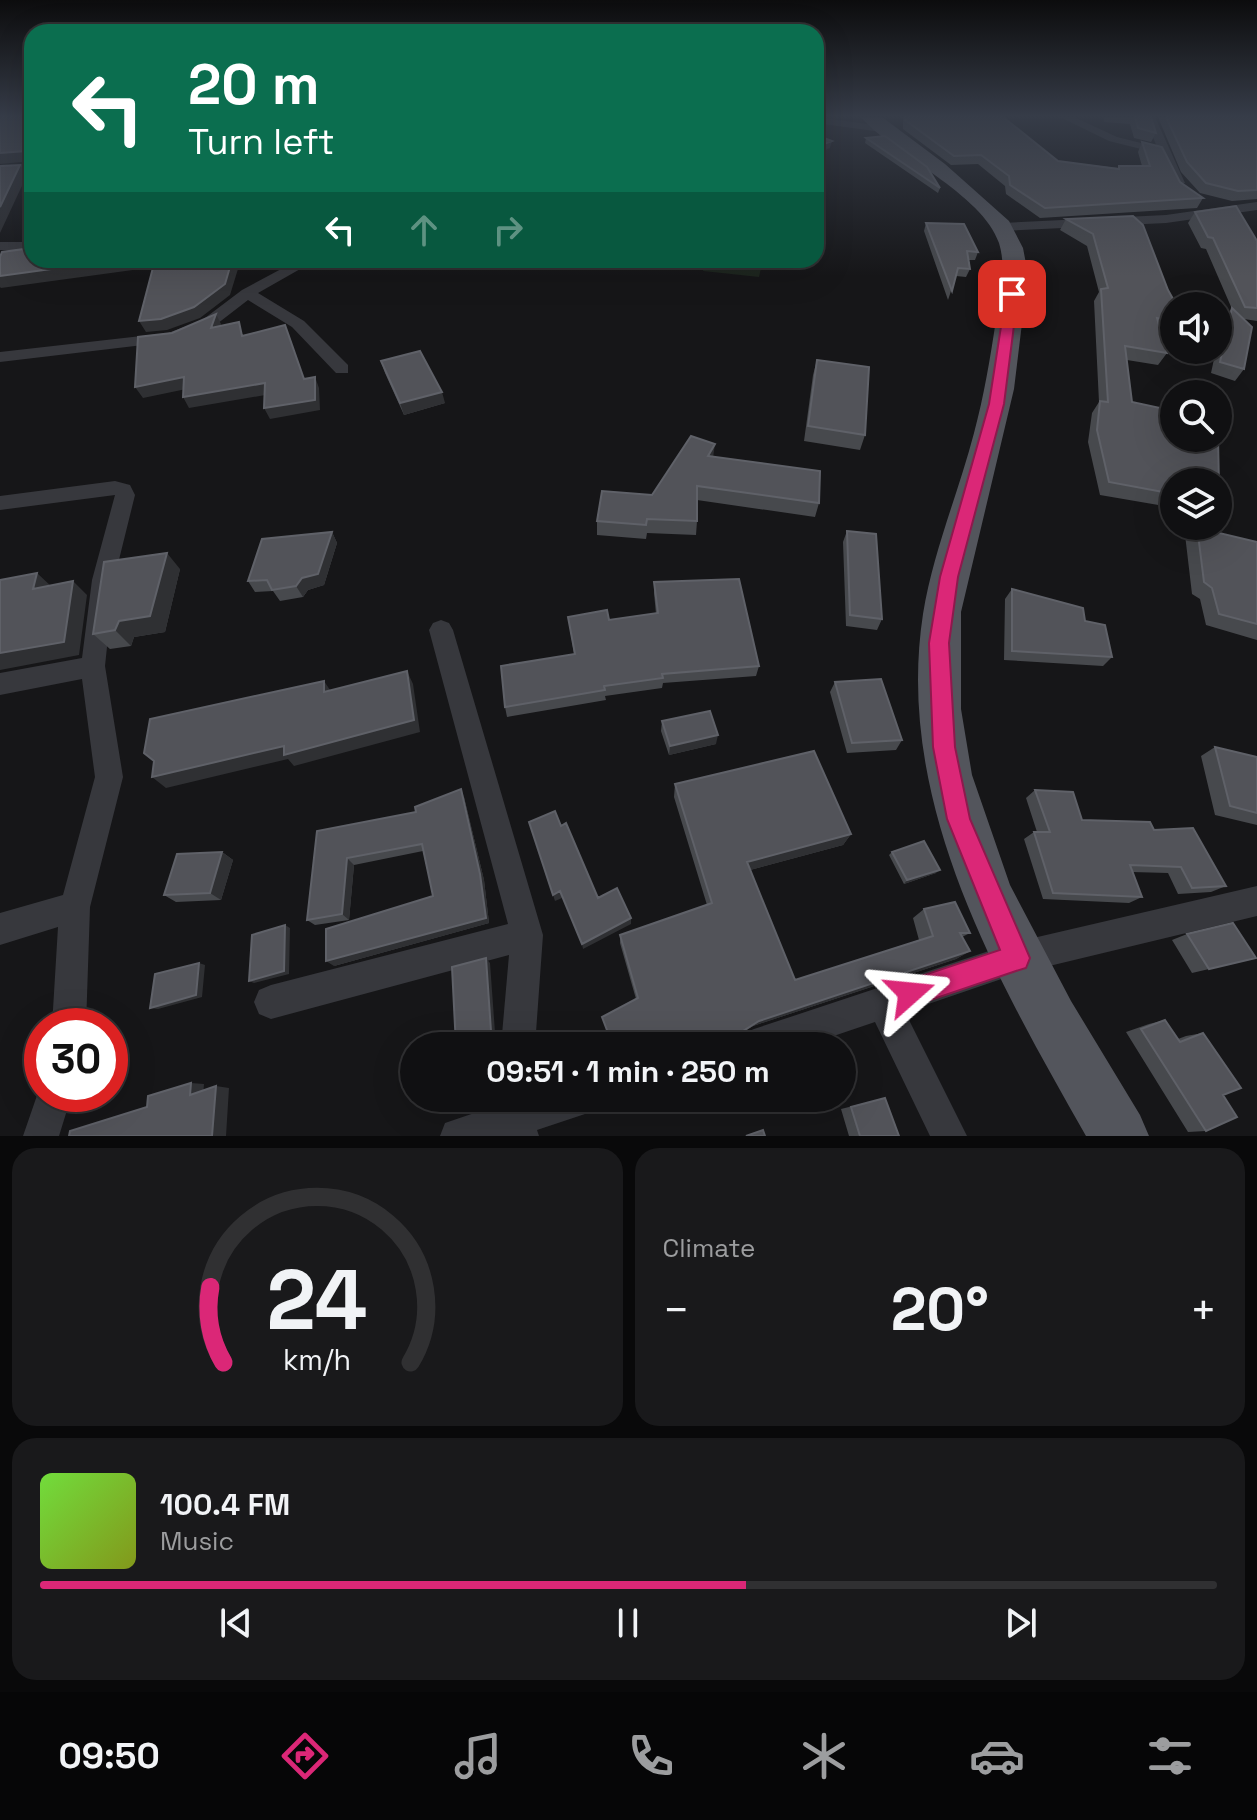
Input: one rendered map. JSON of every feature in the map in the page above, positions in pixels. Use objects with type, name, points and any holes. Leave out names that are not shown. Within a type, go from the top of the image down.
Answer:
[{"type":"main road","points":[[935,170],[1002,227],[1016,274],[997,404],[949,577],[939,643],[944,747],[959,819],[1016,958],[1119,1136]]},
{"type":"street","points":[[1172,170],[1191,200],[1230,211]]},
{"type":"street","points":[[1002,227],[1166,219],[1251,207],[1257,221]]},
{"type":"street","points":[[0,246],[24,246]]},
{"type":"street","points":[[0,357],[157,342],[207,324],[247,293],[294,268]]},
{"type":"street","points":[[247,293],[298,324],[342,369]]},
{"type":"street","points":[[0,503],[115,488],[123,490],[125,495],[103,580],[93,666],[109,777],[75,907],[70,1008]]},
{"type":"street","points":[[441,630],[527,935],[519,1032]]},
{"type":"street","points":[[0,684],[93,666]]},
{"type":"street","points":[[795,1032],[1016,958],[1257,901]]},
{"type":"street","points":[[0,929],[75,907]]},
{"type":"street","points":[[271,1002],[527,935]]},
{"type":"street","points":[[883,1002],[949,1136]]},
{"type":"street","points":[[41,1136],[48,1112]]},
{"type":"street","points":[[458,1136],[536,1112]]},
{"type":"shaded area","points":[[704,268],[761,268],[759,277],[703,271]]},
{"type":"building","points":[[0,170],[18,170],[0,207]]},
{"type":"building","points":[[913,170],[929,170],[940,188]]},
{"type":"building","points":[[1001,170],[1174,170],[1180,182],[1203,198],[1045,208],[1010,185],[1009,176]]},
{"type":"building","points":[[1194,170],[1257,170],[1257,190],[1238,191],[1206,183]]},
{"type":"building","points":[[1236,206],[1257,241],[1257,308],[1245,307],[1213,238],[1208,237],[1195,212]]},
{"type":"building","points":[[1133,216],[1143,225],[1169,292],[1160,292],[1160,319],[1157,318],[1160,352],[1125,346],[1132,402],[1160,408],[1160,452],[1218,452],[1219,468],[1160,468],[1160,491],[1109,482],[1097,430],[1100,401],[1108,402],[1101,289],[1108,288],[1093,234],[1066,219]]},
{"type":"building","points":[[926,223],[964,224],[978,252],[967,251],[970,269],[958,268],[952,291]]},
{"type":"building","points":[[24,249],[24,268],[58,268],[0,276],[2,252]]},
{"type":"building","points":[[153,268],[230,268],[225,284],[194,307],[161,319],[139,321]]},
{"type":"building","points":[[1232,308],[1252,327],[1244,369],[1227,364],[1232,364]]},
{"type":"building","points":[[216,314],[211,328],[239,322],[242,336],[285,325],[304,379],[315,377],[315,400],[264,408],[265,383],[183,397],[184,377],[135,387],[138,337],[172,333]]},
{"type":"building","points":[[420,351],[442,392],[400,403],[381,361]]},
{"type":"building","points":[[817,360],[869,367],[865,435],[808,426]]},
{"type":"building","points":[[691,436],[715,444],[708,456],[820,471],[819,503],[697,486],[697,521],[647,519],[646,525],[597,521],[602,491],[652,495]]},
{"type":"building","points":[[847,531],[876,534],[882,619],[850,615]]},
{"type":"building","points":[[332,532],[318,574],[302,578],[296,586],[272,590],[267,580],[248,581],[262,539]]},
{"type":"building","points":[[1232,536],[1257,542],[1257,624],[1219,614],[1212,588],[1204,582],[1199,540],[1232,540]]},
{"type":"building","points":[[167,553],[150,616],[119,621],[115,630],[93,634],[104,562]]},
{"type":"building","points":[[37,573],[33,589],[73,581],[64,642],[0,653],[0,580]]},
{"type":"building","points":[[739,579],[759,666],[662,674],[663,678],[604,686],[605,690],[505,707],[501,666],[575,654],[568,617],[607,610],[609,620],[658,613],[654,582]]},
{"type":"building","points":[[1012,589],[1083,608],[1085,621],[1105,625],[1112,657],[1012,651]]},
{"type":"building","points":[[407,671],[414,720],[284,755],[284,746],[152,777],[154,761],[144,753],[150,719],[324,681],[324,692]]},
{"type":"building","points":[[881,679],[902,740],[852,743],[835,682]]},
{"type":"building","points":[[710,711],[718,735],[670,746],[662,721]]},
{"type":"building","points":[[1215,747],[1257,757],[1257,813],[1230,806]]},
{"type":"building","points":[[814,751],[851,834],[747,862],[795,980],[933,936],[924,909],[955,902],[970,933],[960,933],[970,951],[759,1021],[740,1032],[608,1032],[602,1017],[638,998],[620,935],[712,903],[675,784]]},
{"type":"building","points":[[461,789],[480,874],[486,918],[326,961],[326,929],[433,896],[422,844],[347,858],[342,914],[307,920],[317,831],[416,812],[415,807]]},
{"type":"building","points":[[1035,790],[1073,792],[1082,820],[1150,822],[1154,830],[1193,828],[1226,886],[1192,888],[1181,867],[1130,865],[1142,897],[1053,893],[1034,832],[1050,832]]},
{"type":"building","points":[[555,811],[561,826],[566,823],[598,898],[617,888],[631,918],[582,944],[560,891],[553,895],[529,822]]},
{"type":"building","points":[[924,841],[940,870],[907,880],[892,852]]},
{"type":"building","points":[[222,852],[210,893],[164,895],[177,854]]},
{"type":"building","points":[[1233,923],[1256,958],[1209,969],[1187,934]]},
{"type":"building","points":[[285,925],[284,971],[249,981],[252,935]]},
{"type":"building","points":[[486,958],[491,1032],[455,1032],[452,967]]},
{"type":"building","points":[[199,963],[196,995],[150,1008],[155,974]]},
{"type":"building","points":[[1165,1020],[1180,1042],[1203,1033],[1241,1088],[1223,1095],[1237,1117],[1206,1131],[1141,1029]]},
{"type":"building","points":[[191,1083],[190,1095],[216,1086],[212,1136],[69,1136],[70,1131],[147,1107],[148,1096]]},
{"type":"building","points":[[885,1098],[899,1136],[860,1136],[853,1112],[856,1112],[856,1106]]},
{"type":"building","points":[[763,1130],[765,1136],[746,1136]]},
{"type":"route","points":[[910,993],[1016,958],[959,819],[944,747],[939,643],[949,577],[997,404],[1012,294]]}]
